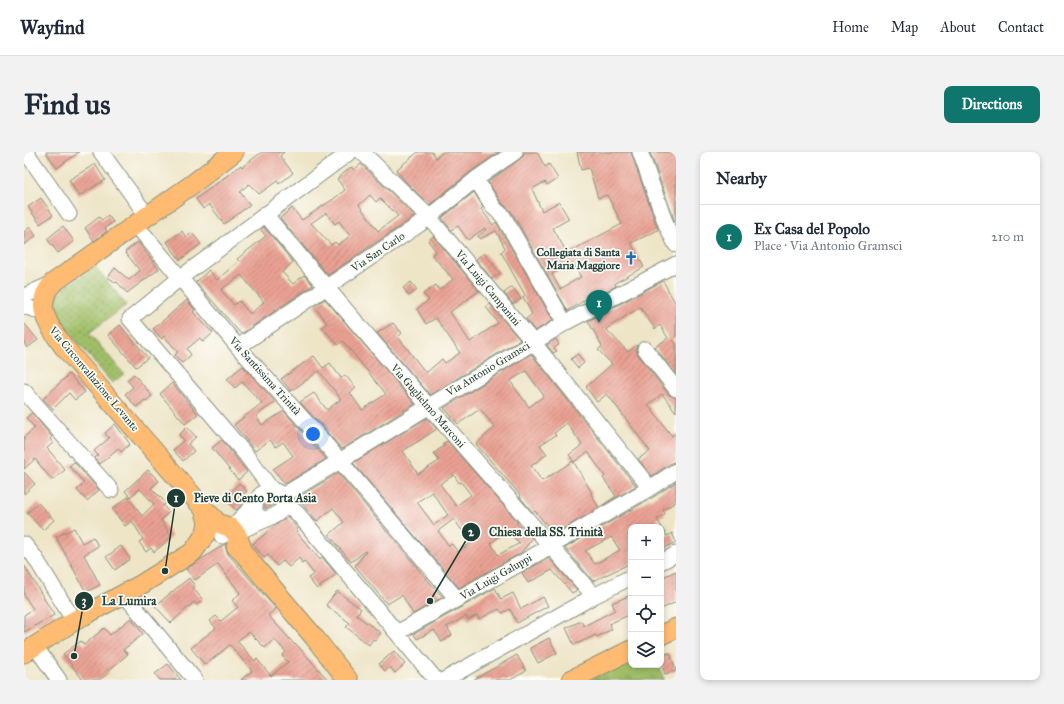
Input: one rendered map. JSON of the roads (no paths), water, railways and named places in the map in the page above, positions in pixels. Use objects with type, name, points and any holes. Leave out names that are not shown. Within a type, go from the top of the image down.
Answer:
[{"type":"main road","points":[[52,283],[142,221],[234,152]]},
{"type":"main road","name":"Via Circonvallazione Levante","points":[[52,283],[46,293],[44,313],[49,326],[64,347],[204,509],[208,522],[228,536]]},
{"type":"main road","points":[[29,650],[74,622],[164,571],[210,541],[228,536],[314,637],[348,680]]},
{"type":"main road","points":[[664,634],[676,628]]},
{"type":"main road","points":[[571,680],[628,652]]},
{"type":"street","points":[[26,152],[69,214]]},
{"type":"street","name":"Via Santissima Trinità","points":[[101,152],[142,221],[180,278],[238,347],[340,461],[457,599]]},
{"type":"street","points":[[350,152],[180,278],[130,319],[298,514],[436,680]]},
{"type":"street","name":"Via Luigi Campanini","points":[[362,152],[428,216],[533,342],[650,488]]},
{"type":"street","name":"Via San Carlo","points":[[238,347],[420,224],[428,216],[476,179],[515,152]]},
{"type":"street","points":[[640,152],[666,227],[676,245]]},
{"type":"street","points":[[476,179],[494,208],[503,216],[564,323]]},
{"type":"street","name":"Via Guglielmo Marconi","points":[[265,214],[428,406],[594,596]]},
{"type":"street","name":"Via Antonio Gramsci","points":[[281,496],[564,323],[676,264]]},
{"type":"street","points":[[24,296],[52,283]]},
{"type":"street","points":[[24,306],[44,313]]},
{"type":"street","points":[[645,349],[676,389]]},
{"type":"street","points":[[24,391],[112,490]]},
{"type":"street","name":"Via Luigi Galuppi","points":[[397,633],[551,546],[650,488],[676,471]]},
{"type":"street","name":"Via Antonio Gramsci","points":[[228,536],[255,504],[260,494],[267,490],[281,496]]},
{"type":"street","name":"Via Antonio Gramsci","points":[[261,522],[274,517],[282,510],[281,496]]},
{"type":"street","points":[[228,536],[261,522],[261,518],[255,511],[255,504]]},
{"type":"street","points":[[24,544],[34,556],[74,622]]},
{"type":"street","points":[[664,560],[676,554]]},
{"type":"street","points":[[444,680],[628,579]]},
{"type":"street","points":[[124,594],[195,680]]},
{"type":"street","points":[[29,650],[59,680]]},
{"type":"place","name":"Collegiata di Santa Maria Maggiore","points":[[631,258]]},
{"type":"place","name":"Ex Casa del Popolo","points":[[599,323]]},
{"type":"place","name":"Pieve di Cento Porta Asia","points":[[165,571]]},
{"type":"place","name":"Chiesa della SS. Trinità","points":[[430,601]]},
{"type":"place","name":"La Lumira","points":[[74,656]]}]
